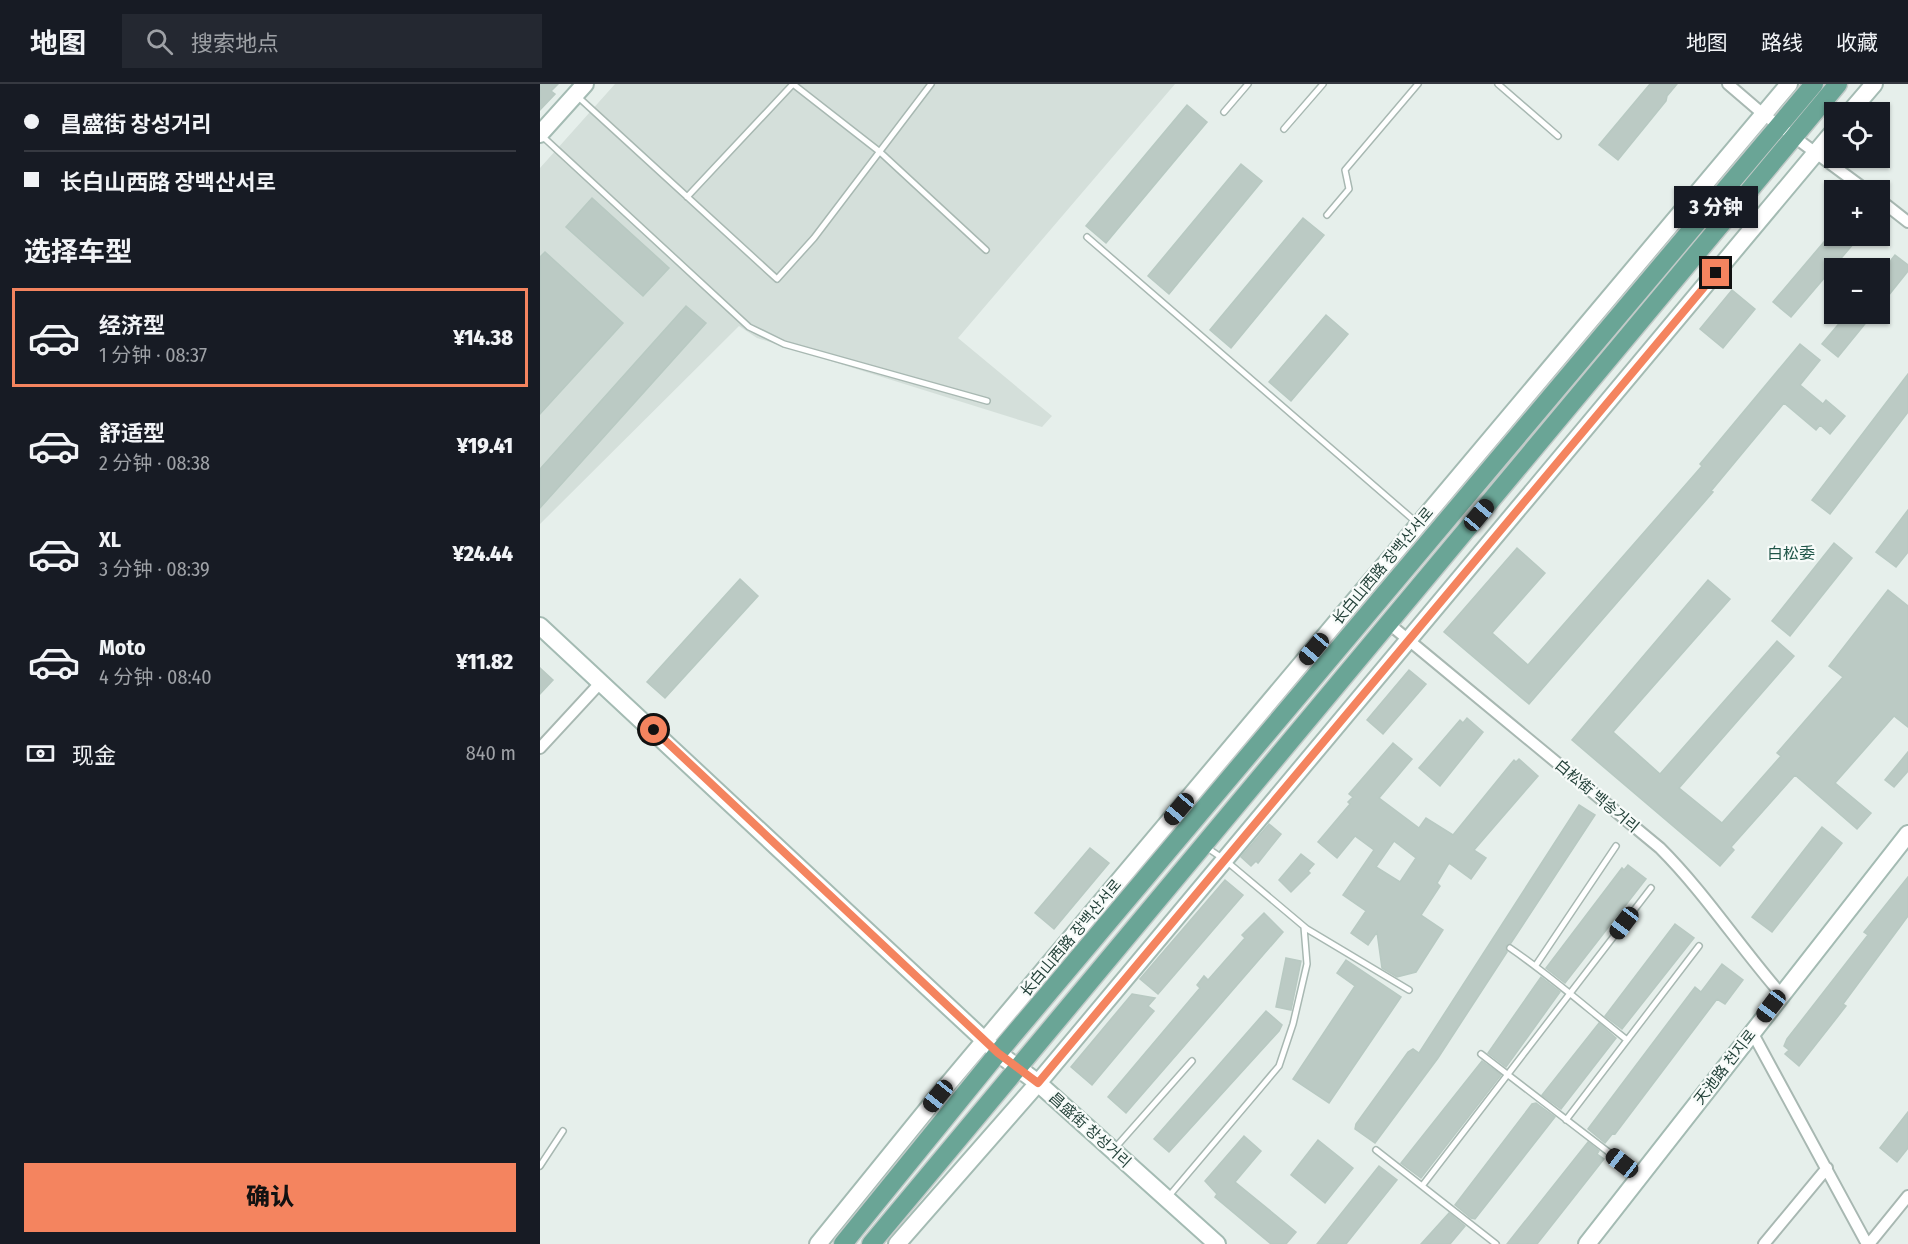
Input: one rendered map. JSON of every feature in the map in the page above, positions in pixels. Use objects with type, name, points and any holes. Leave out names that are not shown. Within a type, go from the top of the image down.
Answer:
[{"type":"main road","name":"长白山西路 장백산서로","points":[[843,1244],[991,1047],[1433,537],[1814,84]]},
{"type":"main road","points":[[871,1244],[1838,84]]},
{"type":"street","points":[[1728,84],[1778,126],[1852,180]]},
{"type":"street","name":"长白山西路 장백산서로","points":[[818,1244],[991,1047],[1418,524],[1789,84]]},
{"type":"street","points":[[1859,102],[1874,84]]},
{"type":"street","points":[[540,134],[581,89]]},
{"type":"street","points":[[897,1244],[1038,1083],[1226,860],[1824,143]]},
{"type":"street","points":[[1890,208],[1908,222]]},
{"type":"street","name":"白松街 백송거리","points":[[1388,623],[1660,849],[1685,874],[1743,951],[1781,993]]},
{"type":"street","name":"昌盛街 창성거리","points":[[540,626],[602,681],[991,1047],[1038,1083],[1217,1244]]},
{"type":"street","points":[[540,748],[602,681]]},
{"type":"street","name":"天池路 천지로","points":[[1587,1244],[1781,993],[1908,834]]},
{"type":"street","points":[[1752,1032],[1868,1244],[1908,1196]]},
{"type":"street","points":[[1764,1244],[1827,1168]]},
{"type":"lane","points":[[687,197],[793,84],[880,152],[986,250]]},
{"type":"lane","points":[[581,89],[687,197],[777,279],[814,238],[931,84]]},
{"type":"lane","points":[[1224,112],[1248,84]]},
{"type":"lane","points":[[1284,129],[1323,84]]},
{"type":"lane","points":[[1327,215],[1349,189],[1346,170],[1418,84]]},
{"type":"lane","points":[[1498,84],[1558,136]]},
{"type":"lane","points":[[540,134],[749,327],[784,344],[987,401]]},
{"type":"lane","points":[[1086,237],[1433,537]]},
{"type":"lane","points":[[1202,845],[1226,860],[1304,927],[1409,990]]},
{"type":"lane","points":[[1536,966],[1616,846]]},
{"type":"lane","points":[[1422,1186],[1651,888]]},
{"type":"lane","points":[[1166,1199],[1279,1066],[1293,1024],[1307,964],[1304,927]]},
{"type":"lane","points":[[1566,1120],[1698,946]]},
{"type":"lane","points":[[1510,948],[1551,975],[1569,994],[1627,1040]]},
{"type":"lane","points":[[1481,1054],[1641,1177]]},
{"type":"lane","points":[[1112,1150],[1192,1061]]},
{"type":"lane","points":[[540,1166],[563,1131]]},
{"type":"lane","points":[[1376,1150],[1496,1244]]},
{"type":"shaded area","points":[[615,84],[1175,84],[958,338],[1052,416],[1042,427],[757,338],[739,326],[540,524],[540,168]]},
{"type":"building","points":[[540,84],[558,84],[551,91],[555,94],[540,110]]},
{"type":"building","points":[[1650,84],[1677,84],[1618,160],[1599,145]]},
{"type":"building","points":[[1187,105],[1207,122],[1106,243],[1086,226]]},
{"type":"building","points":[[1241,164],[1262,181],[1169,294],[1148,276]]},
{"type":"building","points":[[592,198],[669,268],[643,296],[566,227]]},
{"type":"building","points":[[1303,218],[1324,235],[1231,348],[1210,330]]},
{"type":"building","points":[[1824,242],[1824,246],[1851,246],[1841,258],[1824,258],[1824,278],[1791,317],[1773,302]]},
{"type":"building","points":[[545,252],[623,323],[540,414],[540,257]]},
{"type":"building","points":[[1895,255],[1908,265],[1908,271],[1890,294],[1890,261]]},
{"type":"building","points":[[1732,290],[1755,309],[1723,348],[1700,329]]},
{"type":"building","points":[[686,306],[706,323],[540,508],[540,469]]},
{"type":"building","points":[[1326,315],[1348,334],[1291,401],[1269,382]]},
{"type":"building","points":[[1839,324],[1865,324],[1838,357],[1822,344]]},
{"type":"building","points":[[1800,344],[1820,360],[1800,385],[1823,404],[1826,400],[1845,416],[1830,434],[1820,425],[1816,430],[1784,403],[1711,491],[1713,492],[1529,704],[1444,632],[1517,548],[1545,573],[1492,633],[1528,665],[1702,466],[1700,464]]},
{"type":"building","points":[[1908,374],[1908,412],[1830,514],[1812,500]]},
{"type":"building","points":[[1908,510],[1908,552],[1896,567],[1876,552]]},
{"type":"building","points":[[1834,543],[1852,558],[1790,636],[1772,621]]},
{"type":"building","points":[[740,579],[758,596],[665,698],[647,682]]},
{"type":"building","points":[[1708,580],[1730,599],[1613,732],[1660,774],[1777,641],[1794,656],[1679,788],[1722,823],[1781,756],[1777,753],[1843,677],[1829,666],[1888,590],[1908,606],[1908,727],[1894,716],[1835,783],[1871,813],[1857,829],[1795,775],[1731,847],[1734,850],[1720,866],[1572,740]]},
{"type":"building","points":[[540,668],[553,680],[540,694]]},
{"type":"building","points":[[1409,670],[1426,684],[1383,734],[1367,720]]},
{"type":"building","points":[[1467,718],[1483,732],[1440,786],[1419,768],[1460,720],[1463,723]]},
{"type":"building","points":[[1393,743],[1412,759],[1379,798],[1419,828],[1426,818],[1453,835],[1514,760],[1516,762],[1519,759],[1538,776],[1474,850],[1486,858],[1471,879],[1449,863],[1437,883],[1440,886],[1421,915],[1443,930],[1416,972],[1397,977],[1382,968],[1377,932],[1368,945],[1351,933],[1366,911],[1343,895],[1374,850],[1355,836],[1337,858],[1318,842],[1350,804],[1348,802],[1353,797],[1349,794]],"holes":[[[1394,841],[1416,858],[1400,882],[1376,867]]]},
{"type":"building","points":[[1908,752],[1908,771],[1894,787],[1885,780]]},
{"type":"building","points":[[1579,805],[1595,815],[1511,943],[1506,946],[1507,952],[1438,1058],[1375,1143],[1355,1129],[1356,1124],[1408,1052],[1413,1049],[1419,1053]]},
{"type":"building","points":[[1269,824],[1281,834],[1258,863],[1256,861],[1251,866],[1241,857]]},
{"type":"building","points":[[1822,827],[1842,843],[1772,932],[1752,917]]},
{"type":"building","points":[[1090,848],[1109,863],[1054,929],[1035,913]]},
{"type":"building","points":[[1301,854],[1314,864],[1308,871],[1310,873],[1291,892],[1279,880]]},
{"type":"building","points":[[1628,865],[1646,879],[1565,983],[1546,968],[1622,868],[1624,870]]},
{"type":"building","points":[[1908,877],[1908,916],[1843,1004],[1846,1006],[1799,1066],[1785,1054],[1789,1050],[1784,1046],[1787,1039],[1868,935],[1864,932]]},
{"type":"building","points":[[1225,880],[1243,895],[1158,994],[1140,979]]},
{"type":"building","points":[[1264,913],[1283,932],[1126,1113],[1108,1097],[1200,988],[1197,985],[1204,976],[1208,980],[1245,938],[1242,935]]},
{"type":"building","points":[[1675,924],[1694,938],[1622,1029],[1605,1016]]},
{"type":"building","points":[[1286,958],[1301,961],[1291,1010],[1276,1007]]},
{"type":"building","points":[[1346,960],[1401,997],[1329,1103],[1293,1079],[1355,986],[1337,973]]},
{"type":"building","points":[[1722,964],[1743,980],[1725,1004],[1717,999],[1615,1134],[1613,1133],[1605,1143],[1588,1129],[1695,987],[1701,992]]},
{"type":"building","points":[[1541,977],[1560,992],[1506,1067],[1488,1053]]},
{"type":"building","points":[[1132,994],[1155,998],[1148,1006],[1154,1011],[1092,1085],[1071,1067]]},
{"type":"building","points":[[1266,1011],[1282,1025],[1279,1031],[1169,1152],[1154,1139]]},
{"type":"building","points":[[1599,1023],[1616,1038],[1561,1109],[1542,1095]]},
{"type":"building","points":[[1482,1061],[1501,1075],[1421,1178],[1401,1163]]},
{"type":"building","points":[[1536,1103],[1555,1117],[1475,1219],[1471,1218],[1455,1205],[1532,1104]]},
{"type":"building","points":[[1908,1112],[1908,1148],[1897,1162],[1880,1148]]},
{"type":"building","points":[[1244,1136],[1261,1151],[1235,1182],[1296,1232],[1286,1244],[1271,1244],[1215,1197],[1217,1194],[1205,1181]]},
{"type":"building","points":[[1318,1140],[1353,1168],[1325,1203],[1291,1175]]},
{"type":"building","points":[[1588,1142],[1599,1151],[1597,1154],[1604,1159],[1537,1244],[1507,1244]]},
{"type":"building","points":[[1379,1166],[1397,1180],[1346,1244],[1317,1244]]},
{"type":"building","points":[[1449,1213],[1465,1226],[1450,1244],[1421,1244]]},
{"type":"district","name":"白松委","points":[[1791,553]]},
{"type":"route","points":[[654,730],[998,1053],[1038,1083],[1716,273]]}]
